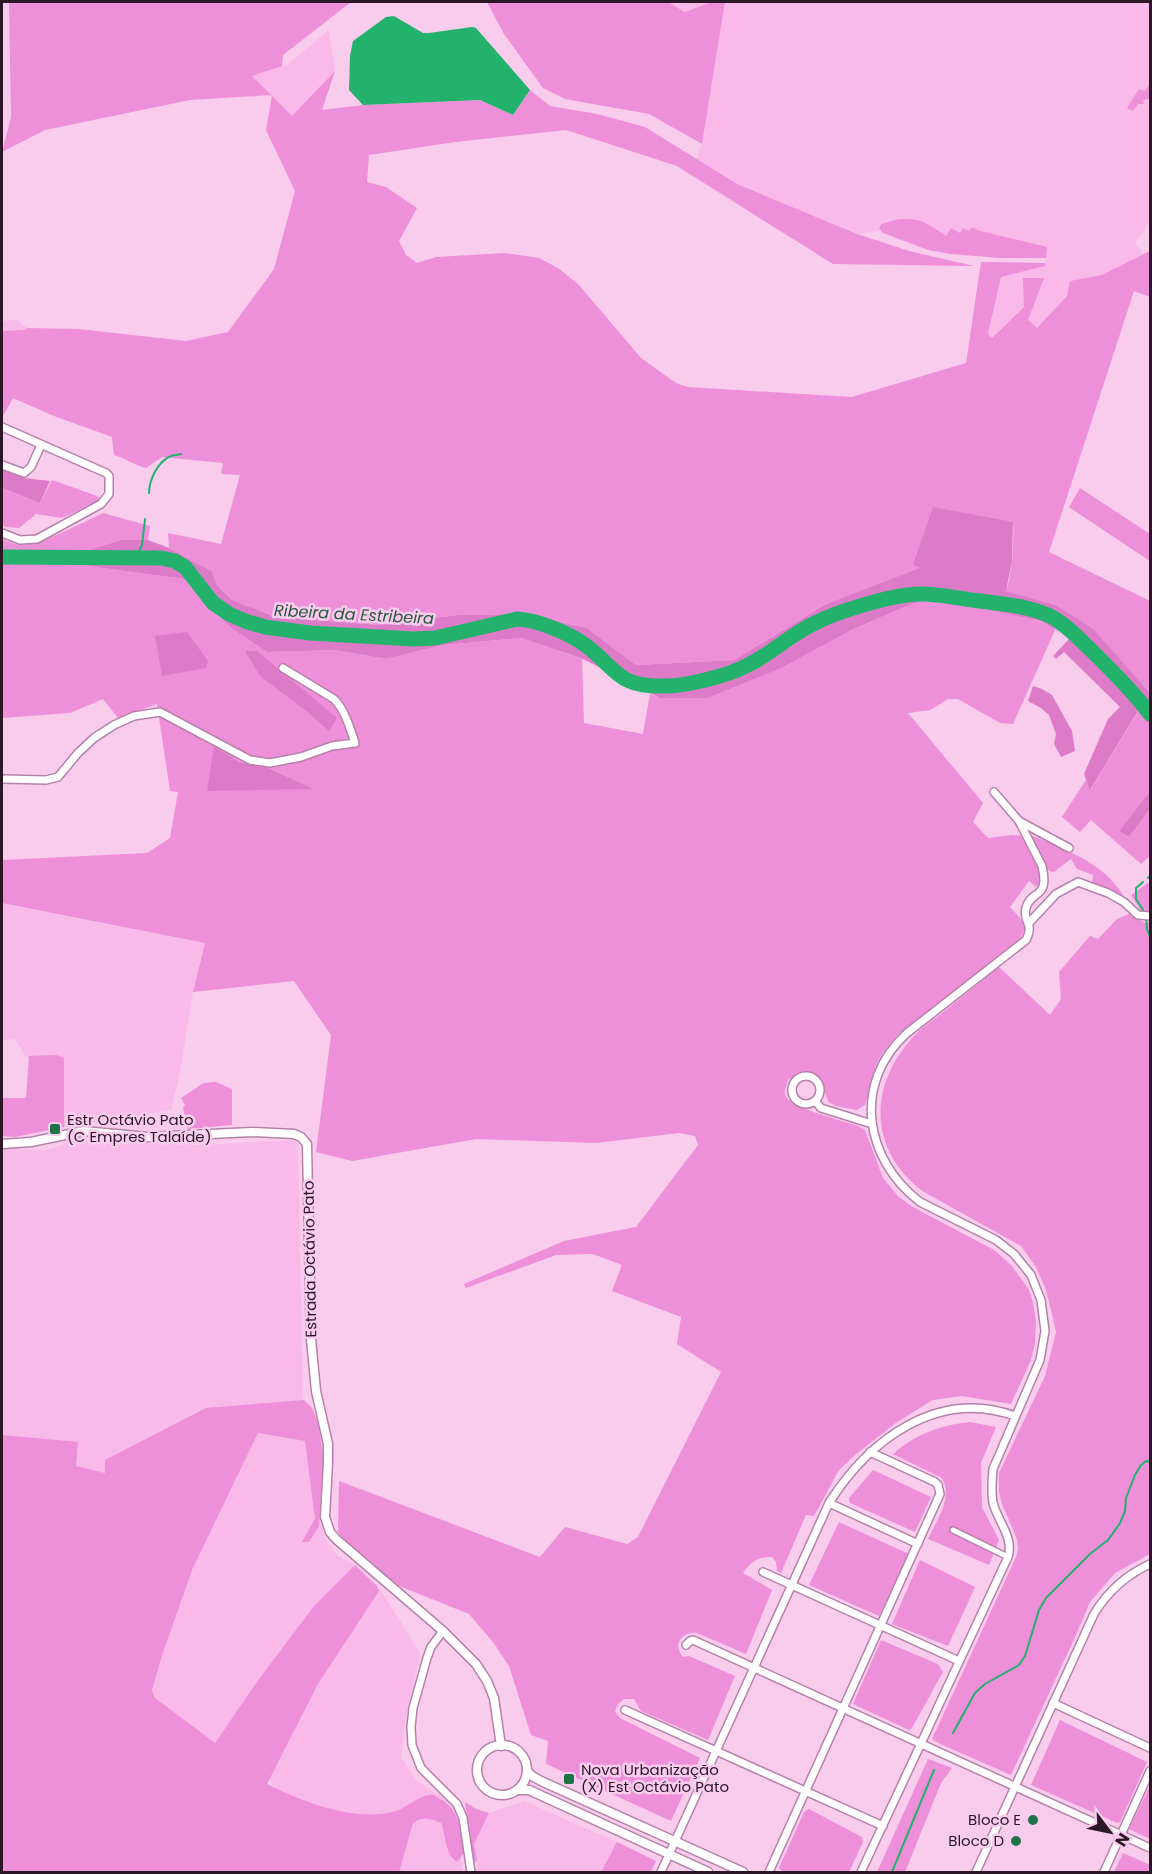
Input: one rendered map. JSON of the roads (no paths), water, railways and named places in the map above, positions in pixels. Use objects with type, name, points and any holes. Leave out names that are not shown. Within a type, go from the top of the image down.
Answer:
[{"type":"street","points":[[2,427],[106,473],[109,476],[110,494],[101,504],[37,539],[20,540],[2,533]]},
{"type":"street","points":[[2,465],[24,473],[31,467],[41,445]]},
{"type":"street","points":[[2,779],[46,780],[58,777],[93,738],[134,716],[160,712],[250,760],[270,763],[301,757],[332,746],[355,743],[339,704],[283,668]]},
{"type":"street","points":[[861,1872],[1008,1557],[1010,1543],[993,1502],[993,1469],[1040,1360],[1045,1331],[1041,1300],[1031,1275],[1014,1254],[996,1240],[920,1202],[905,1190],[884,1163],[876,1144],[872,1124],[873,1096],[878,1075],[887,1056],[907,1033],[1026,940],[1030,932],[1029,923],[1024,915],[1027,904],[1044,887],[1044,874],[1037,854],[1019,821],[994,792]]},
{"type":"street","points":[[1019,821],[1068,848]]},
{"type":"street","points":[[1029,923],[1056,894],[1078,882],[1108,893],[1138,915],[1150,916]]},
{"type":"street","points":[[810,1076],[817,1082],[819,1095],[815,1101],[804,1105],[796,1101],[792,1087],[797,1079],[810,1076]]},
{"type":"street","points":[[815,1101],[821,1108],[872,1124]]},
{"type":"street","name":"Estrada Octávio Pato","points":[[2,1144],[31,1142],[84,1131],[147,1137],[252,1132],[294,1134],[301,1137],[307,1144],[311,1340],[316,1391],[328,1444],[326,1523],[336,1539],[443,1631],[476,1664],[494,1698],[501,1746]]},
{"type":"street","points":[[661,1872],[829,1503],[847,1478],[870,1452],[904,1428],[936,1413],[954,1409],[983,1408],[1015,1416]]},
{"type":"street","points":[[769,1872],[940,1494],[938,1485],[930,1480],[870,1452]]},
{"type":"street","points":[[829,1503],[918,1544]]},
{"type":"street","points":[[953,1530],[1008,1557]]},
{"type":"street","points":[[985,1872],[976,1871],[1094,1614],[1104,1598],[1120,1582],[1150,1564]]},
{"type":"street","points":[[763,1572],[959,1661]]},
{"type":"street","points":[[443,1631],[431,1647],[416,1698],[411,1728],[412,1745],[421,1768],[443,1789],[460,1810],[471,1872]]},
{"type":"street","points":[[686,1645],[693,1640],[1150,1848]]},
{"type":"street","points":[[1053,1703],[1150,1748]]},
{"type":"street","points":[[625,1710],[883,1826]]},
{"type":"street","points":[[708,1872],[529,1790],[517,1790],[508,1794],[492,1793],[484,1787],[478,1777],[478,1766],[482,1756],[490,1749],[501,1746],[517,1750],[524,1760],[527,1771],[541,1781],[743,1872]]},
{"type":"street","points":[[517,1790],[524,1782],[527,1771]]},
{"type":"street","points":[[1104,1872],[1150,1771]]},
{"type":"waterway","points":[[149,493],[158,466],[166,458],[181,454]]},
{"type":"waterway","points":[[136,558],[142,545],[145,519]]},
{"type":"waterway","name":"Ribeira da Estribeira","points":[[2,557],[161,558],[175,561],[185,567],[213,603],[229,614],[265,627],[310,633],[414,639],[435,638],[517,619],[526,620],[573,637],[627,680],[661,686],[693,683],[739,669],[765,656],[805,628],[851,609],[882,600],[921,594],[1007,604],[1056,619],[1107,666],[1150,714]]},
{"type":"waterway","points":[[1143,882],[1136,888],[1136,899],[1143,910]]},
{"type":"waterway","points":[[1146,918],[1150,937]]},
{"type":"waterway","points":[[953,1733],[975,1693],[985,1684],[1019,1665],[1025,1656],[1039,1610],[1046,1598],[1090,1554],[1108,1540],[1125,1511],[1126,1498],[1135,1475],[1141,1465],[1146,1461],[1150,1462]]},
{"type":"waterway","points":[[892,1872],[934,1770]]},
{"type":"place","name":"Estr Octávio Pato (C Empres Talaíde)","points":[[55,1129]]},
{"type":"place","name":"Nova Urbanização (X) Est Octávio Pato","points":[[569,1779]]},
{"type":"place","name":"Bloco E","points":[[1033,1820]]},
{"type":"place","name":"Bloco D","points":[[1016,1841]]}]
